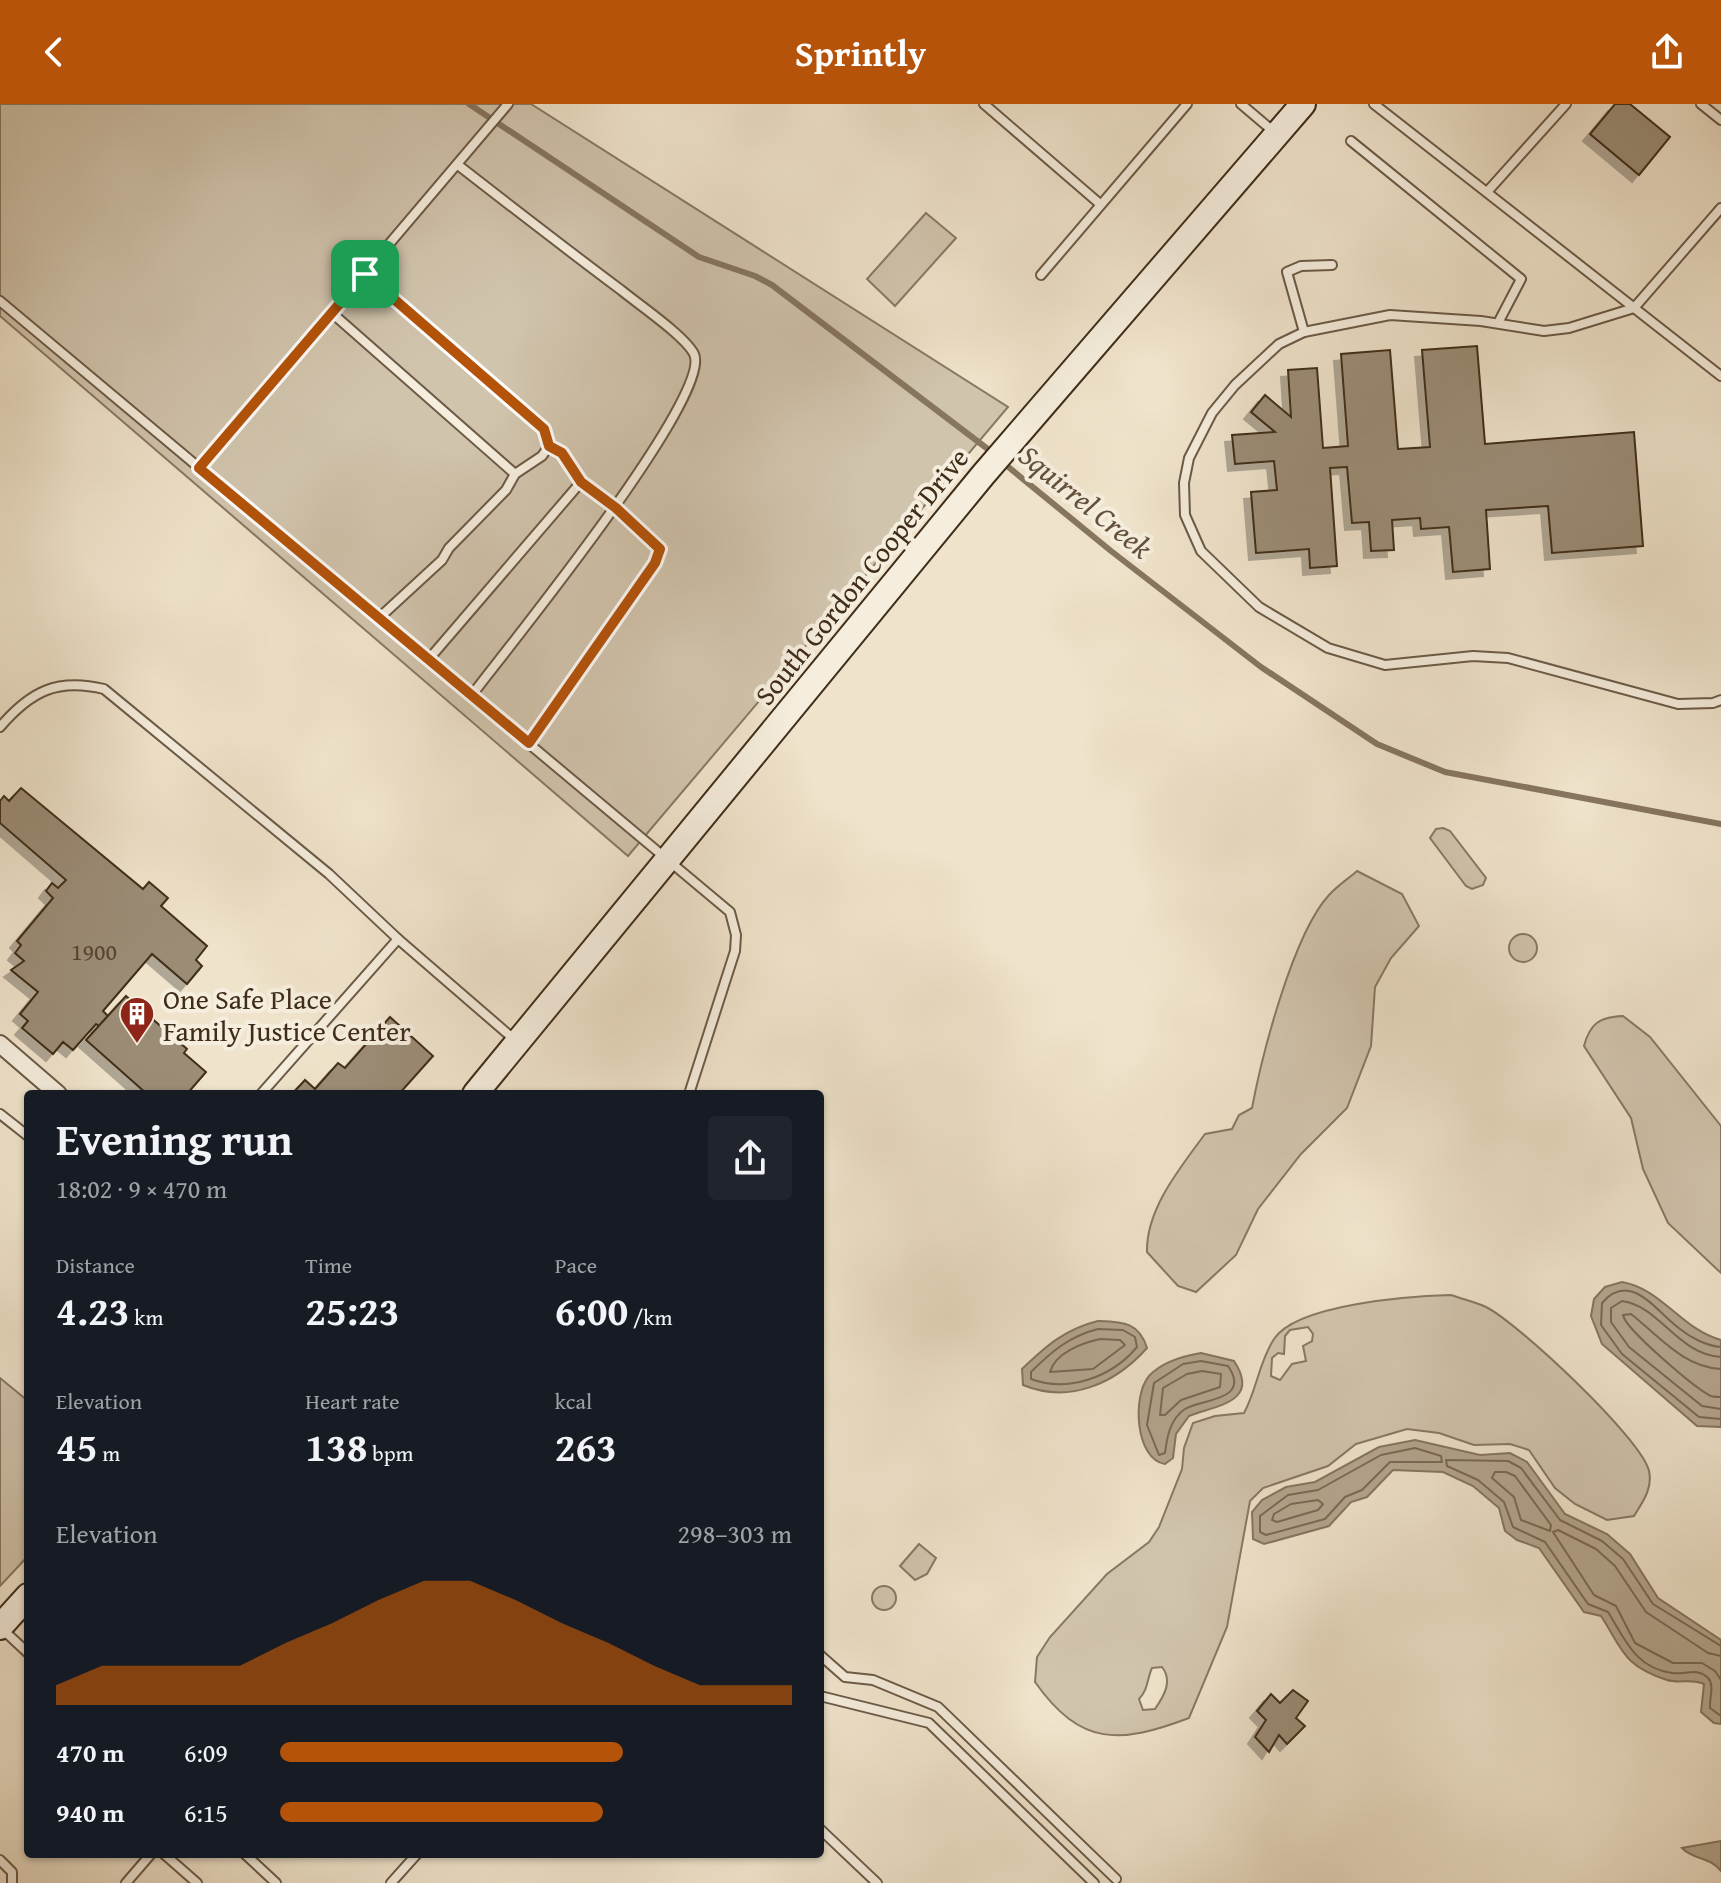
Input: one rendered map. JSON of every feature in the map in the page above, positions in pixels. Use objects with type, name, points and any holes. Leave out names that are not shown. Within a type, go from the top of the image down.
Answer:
[{"type":"main road","name":"South Gordon Cooper Drive","points":[[478,1090],[1023,427],[1303,104]]},
{"type":"main road","points":[[0,1627],[24,1600]]},
{"type":"street","points":[[0,1044],[53,1090]]},
{"type":"lane","points":[[199,468],[508,104]]},
{"type":"lane","points":[[984,104],[1100,204]]},
{"type":"lane","points":[[1041,275],[1187,104]]},
{"type":"lane","points":[[1241,104],[1277,134]]},
{"type":"lane","points":[[1374,104],[1386,108],[1487,192],[1721,376]]},
{"type":"lane","points":[[1487,192],[1566,104]]},
{"type":"lane","points":[[1701,104],[1721,120]]},
{"type":"lane","points":[[1351,141],[1521,279],[1498,323]]},
{"type":"lane","points":[[458,165],[661,321],[694,354],[696,368],[686,395],[616,508],[472,695]]},
{"type":"lane","points":[[1721,208],[1634,308],[1569,328],[1544,331],[1498,323],[1390,315],[1304,332],[1279,344],[1235,385],[1212,413],[1189,458],[1184,483],[1185,515],[1201,551],[1259,607],[1328,648],[1385,665],[1473,656],[1508,658],[1678,704],[1721,700]]},
{"type":"lane","points":[[1304,332],[1287,272],[1301,266],[1332,265]]},
{"type":"lane","points":[[365,274],[544,429],[549,446],[562,453],[581,482],[616,508],[660,549],[655,563],[529,743]]},
{"type":"lane","points":[[0,301],[730,912],[736,935],[735,951],[690,1090]]},
{"type":"lane","points":[[332,313],[515,474]]},
{"type":"lane","points":[[379,618],[442,560],[449,548],[506,490],[515,474],[542,456],[549,446]]},
{"type":"lane","points":[[429,659],[581,482]]},
{"type":"lane","points":[[0,727],[20,703],[46,690],[75,682],[104,689],[329,874],[398,939],[518,1042]]},
{"type":"lane","points":[[265,1090],[398,939]]},
{"type":"lane","points":[[0,1114],[24,1133]]},
{"type":"lane","points":[[0,1627],[24,1649]]},
{"type":"lane","points":[[824,1659],[845,1677],[873,1680],[938,1707],[1116,1879]]},
{"type":"lane","points":[[824,1697],[929,1723],[1094,1883]]},
{"type":"lane","points":[[824,1833],[877,1883]]},
{"type":"lane","points":[[126,1883],[148,1858]]},
{"type":"lane","points":[[169,1858],[197,1883]]},
{"type":"lane","points":[[249,1858],[276,1883]]},
{"type":"lane","points":[[391,1883],[413,1858]]},
{"type":"lane","points":[[0,1860],[12,1872],[12,1883]]},
{"type":"shaded area","points":[[0,104],[531,104],[1008,407],[628,856],[0,316]]},
{"type":"shaded area","points":[[926,213],[956,238],[895,306],[867,279]]},
{"type":"shaded area","points":[[1436,829],[1450,831],[1486,878],[1483,885],[1472,889],[1466,886],[1430,838]]},
{"type":"shaded area","points":[[1357,871],[1402,894],[1419,926],[1391,958],[1375,987],[1371,1046],[1347,1108],[1301,1154],[1258,1209],[1236,1255],[1196,1292],[1178,1286],[1147,1252],[1148,1236],[1158,1205],[1205,1134],[1232,1129],[1239,1115],[1252,1108],[1271,1028],[1303,937],[1329,895]]},
{"type":"shaded area","points":[[1523,934],[1533,938],[1537,948],[1533,958],[1523,962],[1513,958],[1509,948],[1513,938]]},
{"type":"shaded area","points":[[1623,1016],[1650,1037],[1721,1126],[1721,1273],[1668,1223],[1643,1169],[1631,1118],[1584,1046],[1589,1032],[1597,1023]]},
{"type":"shaded area","points":[[1451,1295],[1486,1307],[1502,1317],[1550,1357],[1603,1409],[1641,1455],[1649,1471],[1648,1490],[1634,1516],[1607,1520],[1575,1504],[1555,1488],[1529,1450],[1510,1444],[1474,1445],[1439,1433],[1407,1429],[1356,1444],[1328,1466],[1263,1488],[1250,1501],[1227,1627],[1189,1718],[1164,1727],[1122,1735],[1086,1729],[1069,1719],[1035,1682],[1037,1657],[1050,1637],[1107,1574],[1149,1542],[1159,1527],[1182,1469],[1184,1448],[1193,1423],[1215,1416],[1244,1413],[1269,1348],[1287,1327],[1330,1310],[1356,1304]],"holes":[[[1308,1327],[1313,1334],[1312,1341],[1303,1346],[1306,1361],[1292,1364],[1280,1380],[1271,1376],[1272,1358],[1278,1353],[1284,1354],[1285,1336],[1290,1330]],[[1162,1667],[1167,1678],[1164,1694],[1155,1709],[1143,1710],[1139,1699],[1152,1668]]]},
{"type":"shaded area","points":[[0,1378],[24,1398],[24,1560],[0,1586]]},
{"type":"shaded area","points":[[919,1544],[936,1558],[927,1574],[915,1580],[900,1566]]},
{"type":"shaded area","points":[[884,1586],[893,1589],[896,1598],[893,1607],[884,1610],[875,1607],[872,1598],[875,1589]]},
{"type":"water","points":[[1622,1282],[1649,1292],[1694,1327],[1721,1340],[1721,1427],[1697,1426],[1602,1344],[1591,1316],[1594,1299],[1605,1287]]},
{"type":"water","points":[[1098,1321],[1135,1328],[1147,1348],[1121,1372],[1090,1387],[1057,1392],[1023,1385],[1022,1369],[1039,1353],[1066,1334]]},
{"type":"water","points":[[1201,1353],[1234,1361],[1241,1375],[1242,1386],[1231,1400],[1189,1416],[1176,1434],[1173,1458],[1165,1464],[1155,1460],[1142,1439],[1140,1397],[1149,1376],[1160,1367]]},
{"type":"water","points":[[1415,1440],[1480,1455],[1510,1453],[1527,1462],[1565,1514],[1607,1534],[1630,1554],[1658,1598],[1721,1640],[1721,1724],[1714,1723],[1701,1712],[1704,1684],[1667,1680],[1633,1663],[1601,1616],[1584,1612],[1539,1548],[1517,1540],[1505,1531],[1499,1508],[1473,1486],[1443,1472],[1393,1470],[1367,1497],[1351,1502],[1329,1526],[1264,1544],[1253,1539],[1252,1512],[1262,1500],[1286,1487],[1315,1482],[1379,1447]]},
{"type":"water","points":[[1721,1841],[1721,1871],[1682,1848]]},
{"type":"building","points":[[1615,104],[1630,104],[1670,137],[1639,175],[1590,134]]},
{"type":"building","points":[[1477,346],[1485,444],[1634,432],[1643,546],[1552,553],[1548,506],[1486,510],[1490,569],[1453,572],[1449,527],[1421,529],[1420,518],[1392,520],[1394,550],[1371,551],[1369,522],[1352,523],[1347,467],[1330,468],[1337,566],[1310,568],[1309,549],[1256,553],[1251,492],[1277,490],[1274,461],[1235,464],[1232,435],[1275,432],[1251,412],[1265,395],[1291,417],[1288,370],[1317,368],[1323,448],[1348,446],[1341,354],[1390,350],[1398,449],[1430,447],[1422,350]]},
{"type":"building","points":[[21,788],[143,889],[149,882],[168,898],[161,906],[207,946],[196,960],[202,966],[187,984],[152,954],[103,1011],[108,1016],[99,1026],[96,1024],[73,1050],[63,1042],[53,1054],[22,1028],[28,1021],[20,1014],[38,992],[11,970],[24,961],[15,953],[21,945],[17,941],[53,898],[46,891],[52,883],[58,888],[66,880],[0,823],[0,801],[4,796],[9,801]]},
{"type":"building","name":"One Safe Place Family Justice Center","points":[[126,996],[187,1049],[184,1053],[206,1072],[190,1090],[142,1090],[86,1040]]},
{"type":"building","points":[[390,1017],[433,1056],[403,1090],[296,1090],[305,1080],[315,1089],[338,1063],[345,1068]]},
{"type":"building","points":[[1293,1690],[1308,1701],[1296,1718],[1305,1726],[1287,1744],[1279,1735],[1269,1752],[1255,1737],[1266,1720],[1257,1711],[1271,1694],[1280,1703]]},
{"type":"waterway","name":"Squirrel Creek","points":[[469,104],[699,257],[772,285],[993,453]]},
{"type":"waterway","name":"Squirrel Creek","points":[[1001,461],[1261,667],[1377,744],[1445,772],[1721,824]]},
{"type":"place","name":"One Safe Place Family Justice Center","points":[[137,1045]]},
{"type":"route","points":[[365,274],[544,429],[549,446],[562,453],[581,482],[616,508],[660,549],[655,563],[529,743],[199,468],[365,274]]}]
